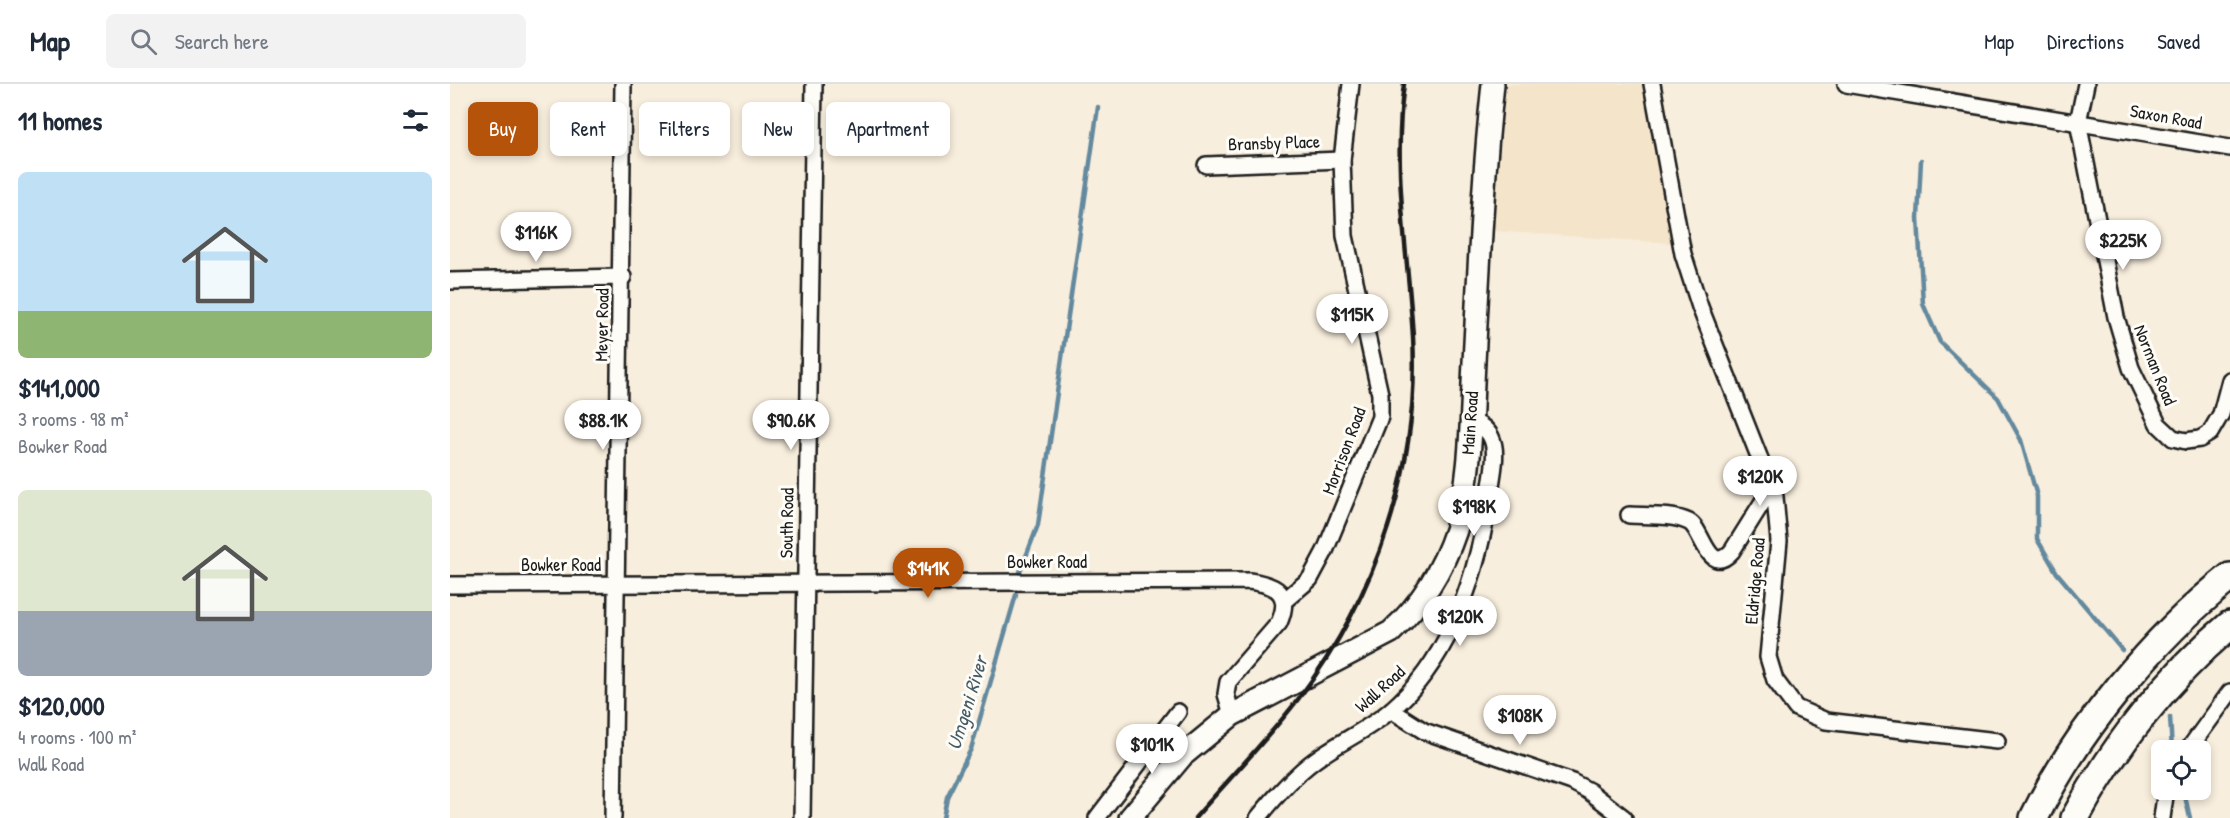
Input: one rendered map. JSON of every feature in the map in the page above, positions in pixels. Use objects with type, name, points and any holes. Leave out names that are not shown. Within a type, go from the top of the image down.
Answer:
[{"type":"highway","points":[[2034,818],[2074,751],[2117,691],[2168,633],[2230,576]]},
{"type":"highway","points":[[2075,818],[2111,759],[2165,690],[2230,625]]},
{"type":"main road","name":"Main Road","points":[[1130,818],[1182,756],[1232,715],[1363,649],[1391,632],[1410,614],[1444,558],[1456,529],[1463,497],[1471,421],[1486,142],[1493,84]]},
{"type":"street","name":"Meyer Road","points":[[613,818],[623,84]]},
{"type":"street","name":"South Road","points":[[802,818],[804,584],[814,84]]},
{"type":"street","name":"Morrison Road","points":[[1284,601],[1298,592],[1315,570],[1380,417],[1380,394],[1345,236],[1342,160],[1351,84]]},
{"type":"street","name":"Eldridge Road","points":[[1652,84],[1683,254],[1700,307],[1772,487],[1779,517],[1779,541],[1768,657],[1775,680],[1790,701],[1808,715],[1826,721],[1997,741]]},
{"type":"street","name":"Saxon Road","points":[[1846,84],[2230,148]]},
{"type":"street","name":"Norman Road","points":[[2086,84],[2078,122],[2115,318],[2131,368],[2165,433],[2186,441],[2200,439],[2210,433],[2221,414],[2230,380]]},
{"type":"street","name":"Bransby Place","points":[[1206,165],[1342,160]]},
{"type":"street","points":[[450,281],[622,277]]},
{"type":"street","name":"Wall Road","points":[[1258,818],[1296,775],[1391,710],[1433,662],[1456,616],[1475,565],[1486,524],[1495,452],[1490,432],[1482,425],[1471,421]]},
{"type":"street","points":[[1629,515],[1687,521],[1698,531],[1707,552],[1720,559],[1727,557],[1732,551],[1772,487]]},
{"type":"street","name":"Bowker Road","points":[[450,585],[1249,581],[1269,584],[1278,590],[1284,601]]},
{"type":"street","points":[[1232,715],[1226,694],[1228,682],[1279,623],[1284,601]]},
{"type":"street","points":[[2195,740],[2230,692]]},
{"type":"street","points":[[1391,710],[1425,731],[1572,782],[1589,790],[1624,818]]},
{"type":"street","points":[[1096,818],[1178,712]]},
{"type":"street","points":[[2162,818],[2164,800]]},
{"type":"shaded area","points":[[1506,84],[1656,84],[1671,243],[1493,231]]},
{"type":"waterway","points":[[1020,572],[1038,525],[1098,107]]},
{"type":"waterway","points":[[1921,160],[1918,218],[1923,304],[1940,342],[1998,398],[2021,440],[2037,496],[2037,539],[2057,573],[2122,650]]},
{"type":"waterway","name":"Umgeni River","points":[[943,818],[947,797],[971,749],[1016,595]]},
{"type":"waterway","points":[[2170,717],[2171,740]]},
{"type":"waterway","points":[[2186,800],[2190,818]]},
{"type":"railway","points":[[1195,818],[1287,714],[1327,658],[1351,616],[1371,573],[1388,527],[1401,481],[1409,433],[1413,385],[1413,337],[1400,179],[1404,84]]}]
